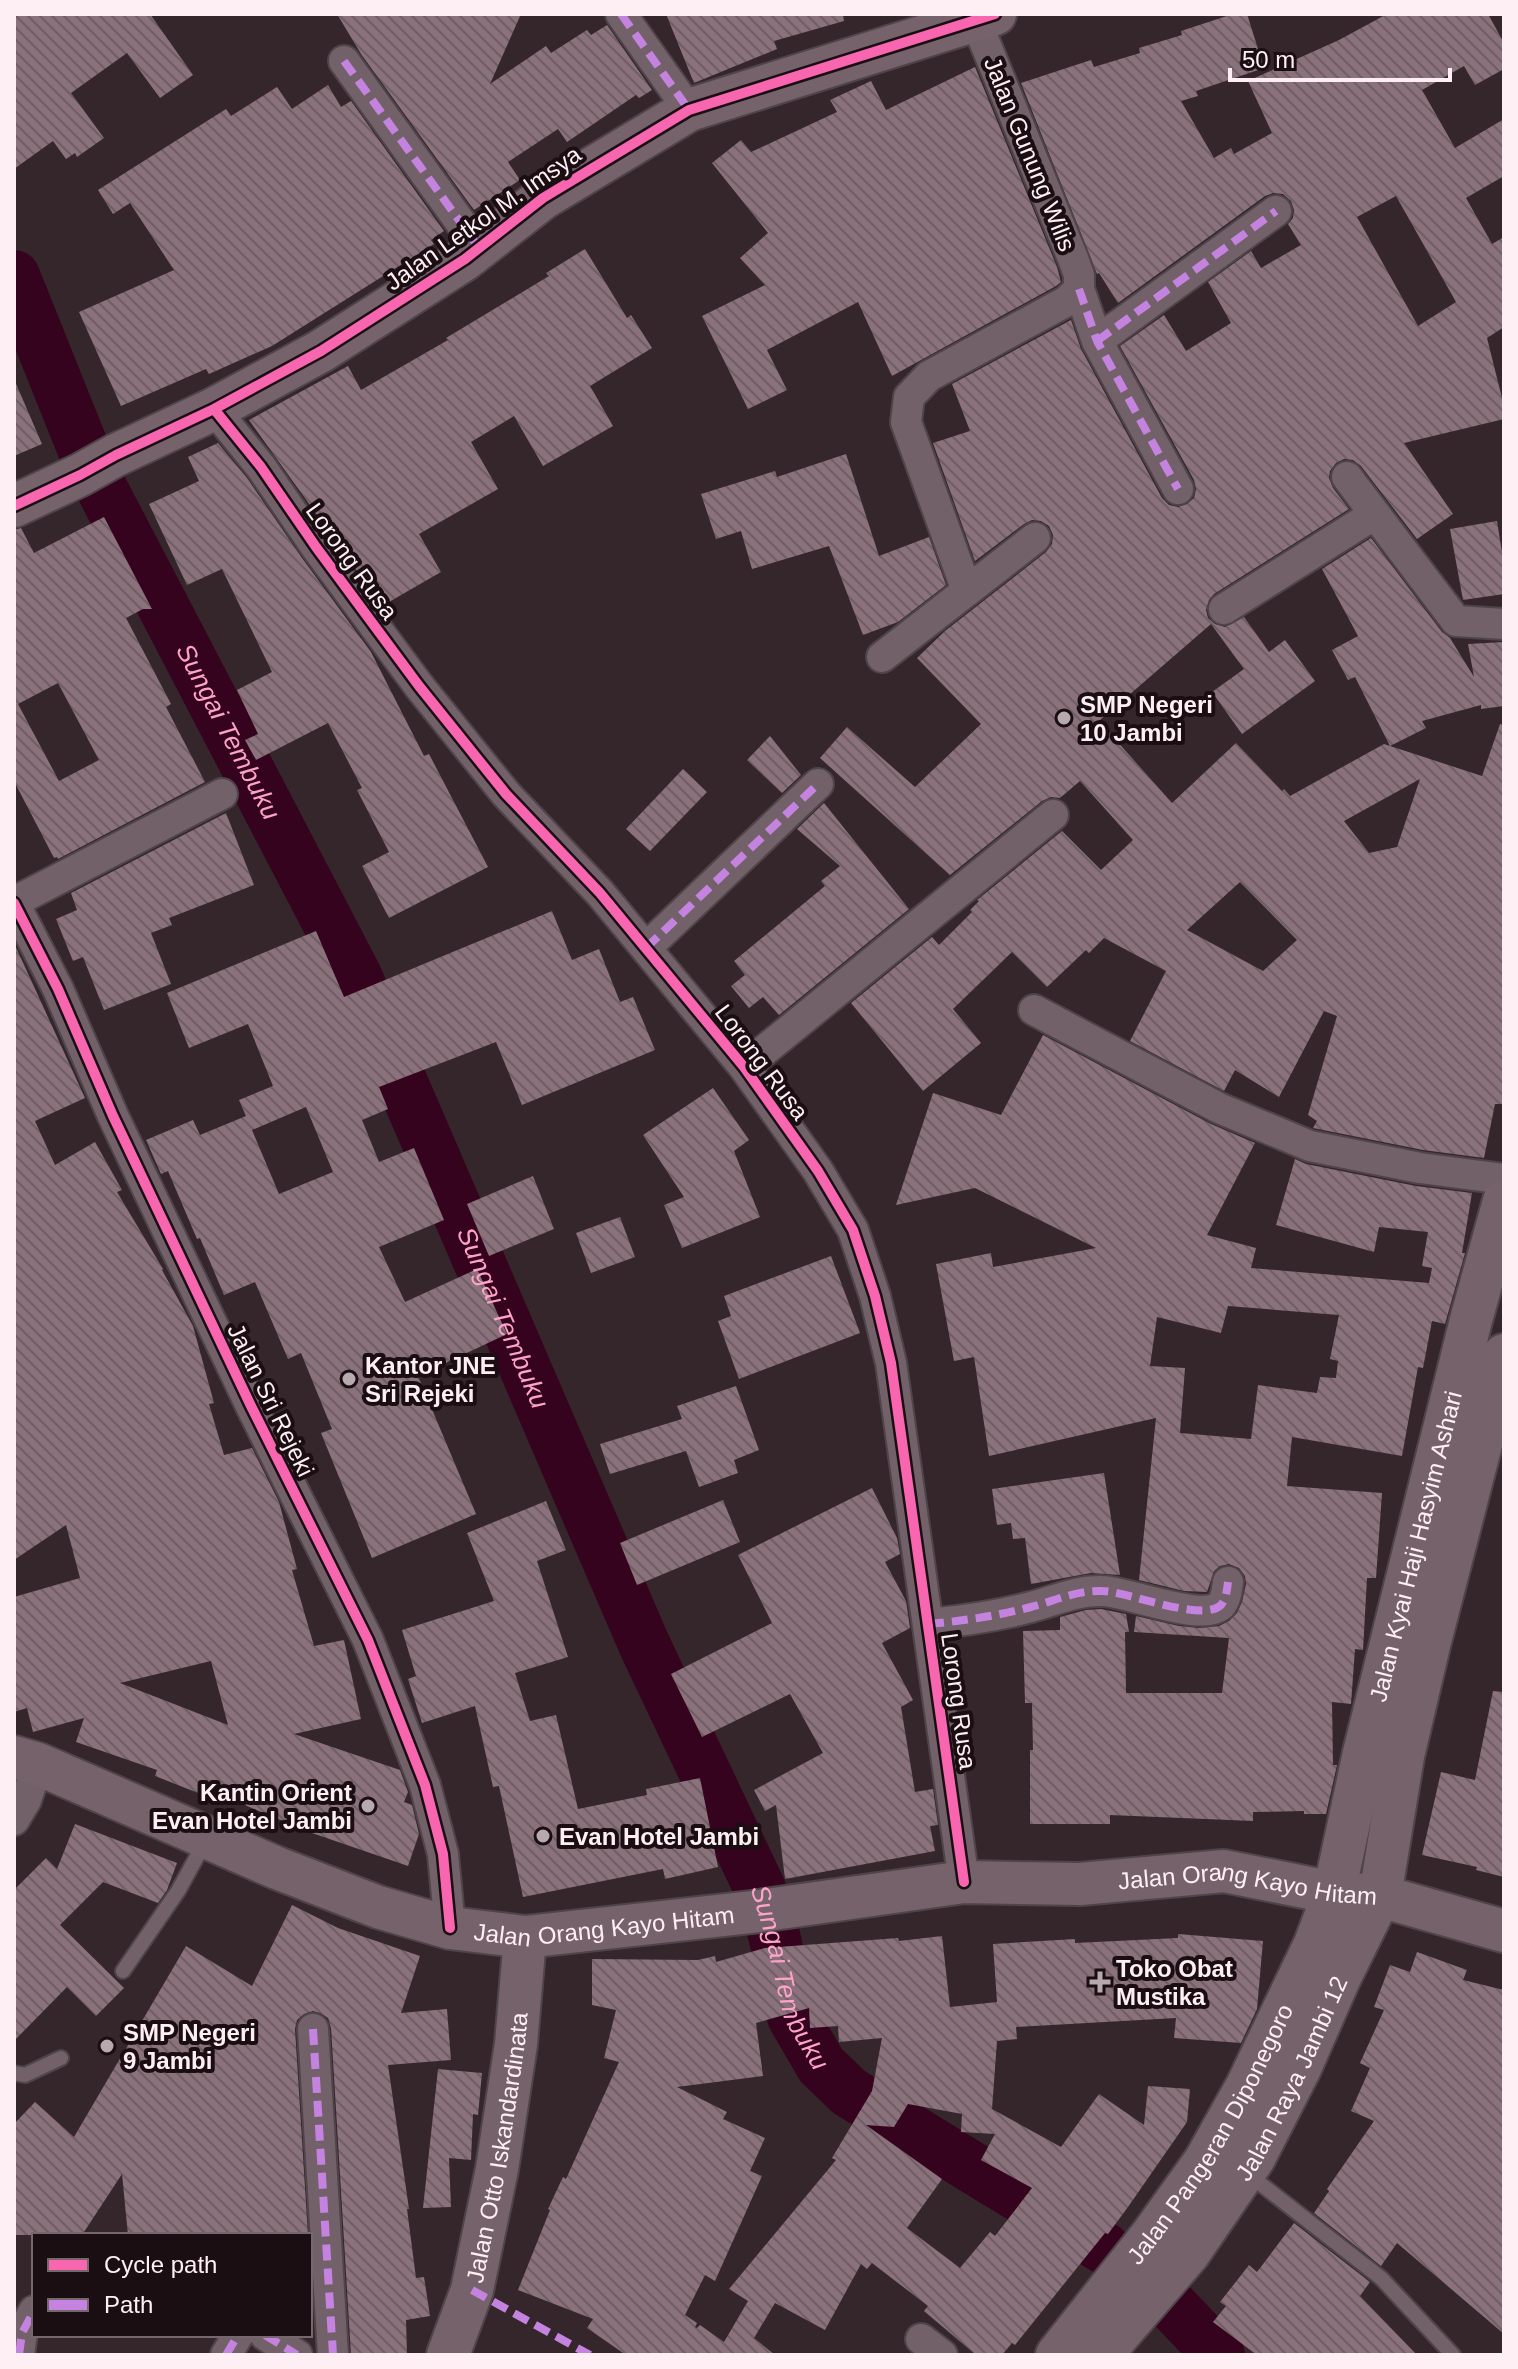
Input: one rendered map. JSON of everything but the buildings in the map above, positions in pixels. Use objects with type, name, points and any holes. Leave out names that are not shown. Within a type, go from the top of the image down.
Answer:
[{"type":"main road","name":"Jalan Letkol M. Imsya","points":[[14,506],[214,409],[321,351],[479,248],[543,198],[689,110],[986,17]]},
{"type":"main road","name":"Jalan Kyai Haji Hasyim Ashari","points":[[1334,1893],[1364,1753],[1485,1376],[1471,1320],[1504,1201]]},
{"type":"main road","name":"Jalan Raya Jambi 12","points":[[1189,2253],[1254,2158],[1300,2068],[1380,1896],[1403,1756],[1485,1376]]},
{"type":"main road","name":"Jalan Orang Kayo Hitam","points":[[26,1760],[378,1907],[450,1928],[525,1937],[769,1910],[964,1882],[1080,1884],[1224,1871],[1334,1893],[1380,1896],[1504,1931]]},
{"type":"main road","name":"Jalan Pangeran Diponegoro","points":[[1057,2355],[1152,2235],[1205,2161],[1247,2086],[1315,1944],[1334,1893]]},
{"type":"main road","name":"Jalan Otto Iskandardinata","points":[[448,2355],[472,2290],[497,2169],[516,2044],[525,1937]]},
{"type":"main road","name":"Jalan Pangeran Diponegoro","points":[[1101,2355],[1189,2253]]},
{"type":"street","points":[[621,14],[689,110]]},
{"type":"street","name":"Jalan Gunung Wilis","points":[[986,17],[1079,275],[1079,289],[1097,341],[1178,489]]},
{"type":"street","points":[[344,61],[479,248]]},
{"type":"street","points":[[1097,341],[1276,211]]},
{"type":"street","points":[[967,591],[906,422],[909,397],[929,376],[1067,301],[1079,289]]},
{"type":"street","name":"Lorong Rusa","points":[[214,409],[261,467],[419,686],[506,794],[600,893],[744,1067],[818,1171],[853,1230],[875,1296],[891,1363],[964,1882]]},
{"type":"street","points":[[1347,477],[1456,621],[1504,624]]},
{"type":"street","points":[[1224,609],[1375,514]]},
{"type":"street","points":[[882,657],[1035,538]]},
{"type":"street","points":[[646,948],[818,784]]},
{"type":"street","points":[[14,903],[222,794]]},
{"type":"street","name":"Lorong Rusa","points":[[744,1067],[1053,815]]},
{"type":"street","name":"Jalan Sri Rejeki","points":[[14,903],[58,989],[113,1116],[251,1406],[368,1640],[425,1785],[443,1854],[450,1928]]},
{"type":"street","points":[[1034,1010],[1219,1108],[1310,1146],[1420,1168],[1504,1179]]},
{"type":"street","points":[[928,1624],[978,1619],[1071,1594],[1101,1591],[1125,1594],[1167,1607],[1211,1610],[1219,1607],[1225,1599],[1228,1582]]},
{"type":"street","points":[[14,1820],[26,1800],[26,1760]]},
{"type":"street","points":[[313,2029],[333,2355]]},
{"type":"street","points":[[19,2355],[22,2333],[32,2315]]},
{"type":"street","points":[[226,2355],[237,2337]]},
{"type":"street","points":[[268,2337],[297,2355]]},
{"type":"lane","points":[[123,1971],[178,1891],[207,1838]]},
{"type":"lane","points":[[14,2073],[25,2075],[61,2058]]},
{"type":"lane","points":[[1244,2172],[1381,2278],[1453,2355]]},
{"type":"waterway","name":"Sungai Tembuku","points":[[14,276],[91,468],[356,976],[644,1644],[760,1889],[793,2017],[821,2065],[849,2092],[1104,2248]]},
{"type":"waterway","name":"Sungai Tembuku","points":[[1173,2307],[1219,2355]]},
{"type":"marked path","points":[[621,14],[689,110]]},
{"type":"marked path","points":[[344,61],[479,248]]},
{"type":"marked path","points":[[1097,341],[1276,211]]},
{"type":"marked path","points":[[1079,289],[1097,341],[1178,489]]},
{"type":"marked path","points":[[646,948],[818,784]]},
{"type":"marked path","points":[[928,1624],[1005,1613],[1093,1591],[1114,1592],[1182,1608],[1211,1610],[1223,1603],[1228,1582]]},
{"type":"marked path","points":[[313,2029],[333,2355]]},
{"type":"marked path","points":[[472,2290],[590,2355]]},
{"type":"marked path","points":[[19,2355],[22,2333],[32,2315]]},
{"type":"marked path","points":[[226,2355],[237,2337]]},
{"type":"marked path","points":[[268,2337],[297,2355]]},
{"type":"cycle path","points":[[14,506],[214,409],[321,351],[465,259],[543,198],[689,110],[995,14]]},
{"type":"cycle path","points":[[214,409],[261,467],[419,686],[506,794],[600,893],[744,1067],[818,1171],[853,1230],[875,1296],[891,1363],[964,1882]]},
{"type":"cycle path","points":[[14,903],[58,989],[113,1116],[251,1406],[368,1640],[425,1785],[443,1854],[450,1928]]},
{"type":"place","name":"SMP Negeri 10 Jambi","points":[[1064,718]]},
{"type":"place","name":"Kantor JNE Sri Rejeki","points":[[349,1379]]},
{"type":"place","name":"Kantin Orient Evan Hotel Jambi","points":[[368,1806]]},
{"type":"place","name":"Evan Hotel Jambi","points":[[543,1836]]},
{"type":"place","name":"Toko Obat Mustika","points":[[1100,1982]]},
{"type":"place","name":"SMP Negeri 9 Jambi","points":[[107,2046]]}]
